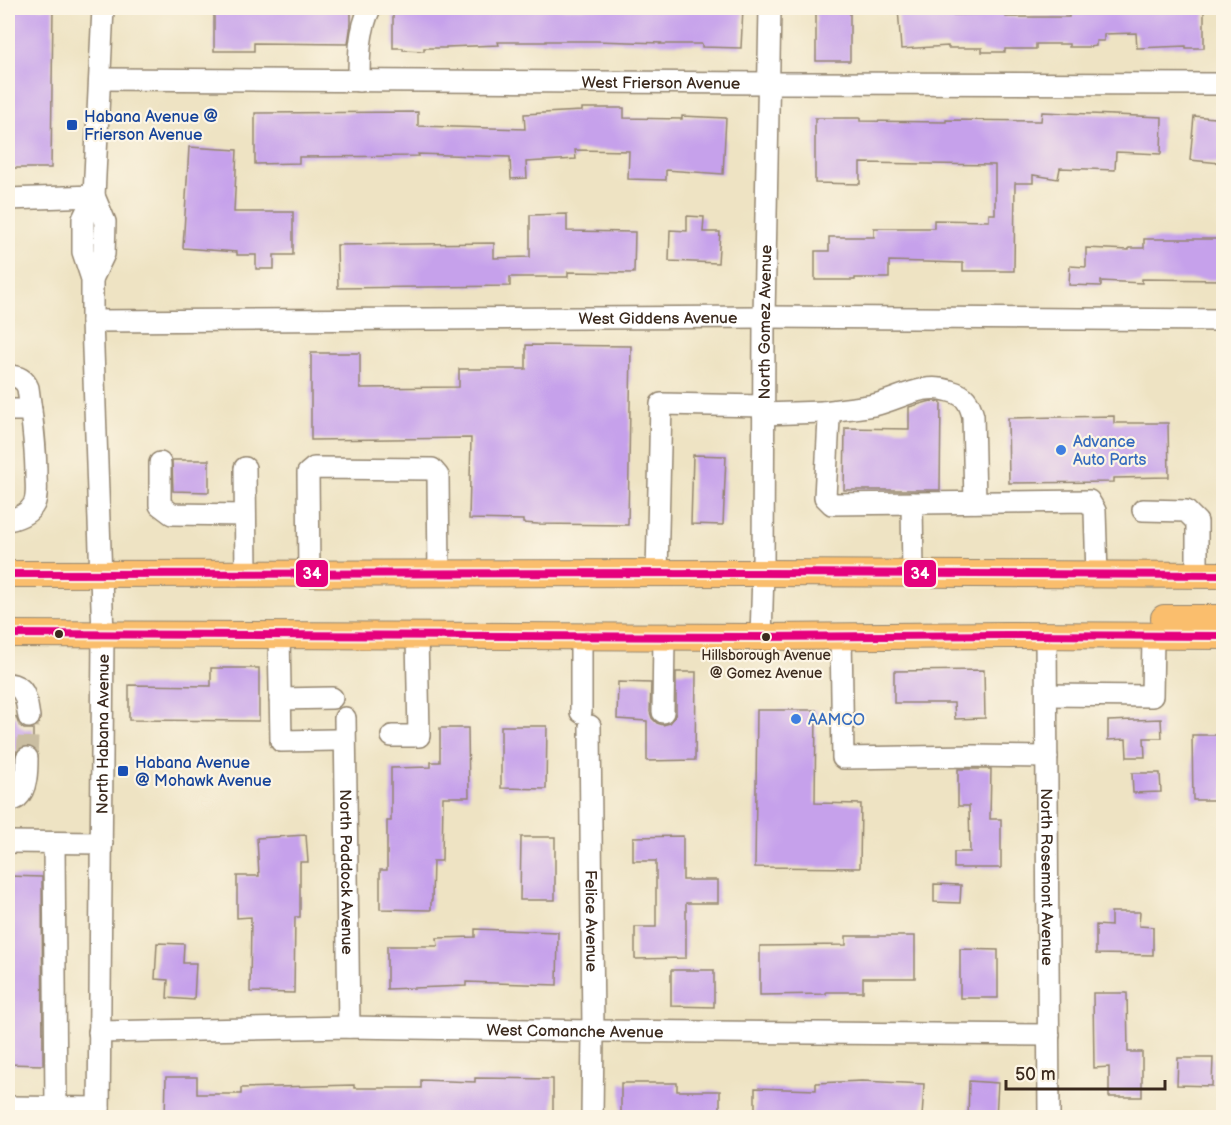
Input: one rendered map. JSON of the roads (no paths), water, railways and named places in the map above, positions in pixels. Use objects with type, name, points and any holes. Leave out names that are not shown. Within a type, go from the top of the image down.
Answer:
[{"type":"main road","points":[[8,573],[1224,575]]},
{"type":"main road","points":[[1046,635],[1067,619],[1224,618]]},
{"type":"main road","points":[[8,634],[1224,636]]},
{"type":"street","name":"North Habana Avenue","points":[[99,1113],[103,635],[92,279],[104,254],[105,222],[94,196],[103,8]]},
{"type":"street","points":[[358,81],[361,34],[370,8]]},
{"type":"street","name":"North Gomez Avenue","points":[[761,637],[770,8]]},
{"type":"street","name":"West Frierson Avenue","points":[[100,79],[1224,84]]},
{"type":"street","points":[[8,200],[94,196]]},
{"type":"street","name":"West Giddens Avenue","points":[[92,321],[764,317],[1224,320]]},
{"type":"street","points":[[8,376],[14,376],[26,382],[36,454],[34,503],[20,517],[8,520]]},
{"type":"street","points":[[657,573],[660,404],[823,412],[873,405],[927,388],[944,388],[959,393],[970,404],[973,416],[975,502]]},
{"type":"street","points":[[8,410],[31,410]]},
{"type":"street","points":[[823,412],[829,418],[825,497],[832,504],[1089,501],[1095,511],[1097,575]]},
{"type":"street","points":[[160,464],[160,505],[172,514],[245,515]]},
{"type":"street","points":[[245,468],[246,574]]},
{"type":"street","points":[[309,574],[308,473],[314,468],[326,468],[432,470],[438,476],[439,574]]},
{"type":"street","points":[[912,503],[913,574]]},
{"type":"street","points":[[1143,510],[1186,511],[1197,522],[1197,575]]},
{"type":"street","points":[[279,635],[281,741],[335,740]]},
{"type":"street","name":"North Rosemont Avenue","points":[[1046,635],[1049,1118]]},
{"type":"street","points":[[392,736],[418,736],[417,636]]},
{"type":"street","name":"Felice Avenue","points":[[581,636],[593,1031],[592,1118]]},
{"type":"street","points":[[663,712],[664,636]]},
{"type":"street","points":[[841,636],[843,758],[1047,757]]},
{"type":"street","points":[[1047,695],[1152,696],[1153,636]]},
{"type":"street","points":[[8,684],[16,685],[23,691],[29,717]]},
{"type":"street","points":[[280,699],[332,698]]},
{"type":"street","name":"North Paddock Avenue","points":[[345,718],[348,1028]]},
{"type":"street","points":[[8,801],[17,798],[23,789],[27,758]]},
{"type":"street","points":[[8,842],[102,843]]},
{"type":"street","points":[[54,843],[56,1108]]},
{"type":"street","name":"West Comanche Avenue","points":[[99,1032],[348,1028],[1049,1035]]},
{"type":"street","points":[[8,1107],[56,1108],[99,1113]]},
{"type":"tunnel","points":[[27,758],[29,717]]},
{"type":"place","name":"Habana Avenue @ Frierson Avenue","points":[[72,125]]},
{"type":"place","name":"Advance Auto Parts","points":[[1061,450]]},
{"type":"place","name":"Hillsborough Avenue @ Gomez Avenue","points":[[766,637]]},
{"type":"place","name":"AAMCO","points":[[796,719]]},
{"type":"place","name":"Habana Avenue @ Mohawk Avenue","points":[[123,771]]}]
